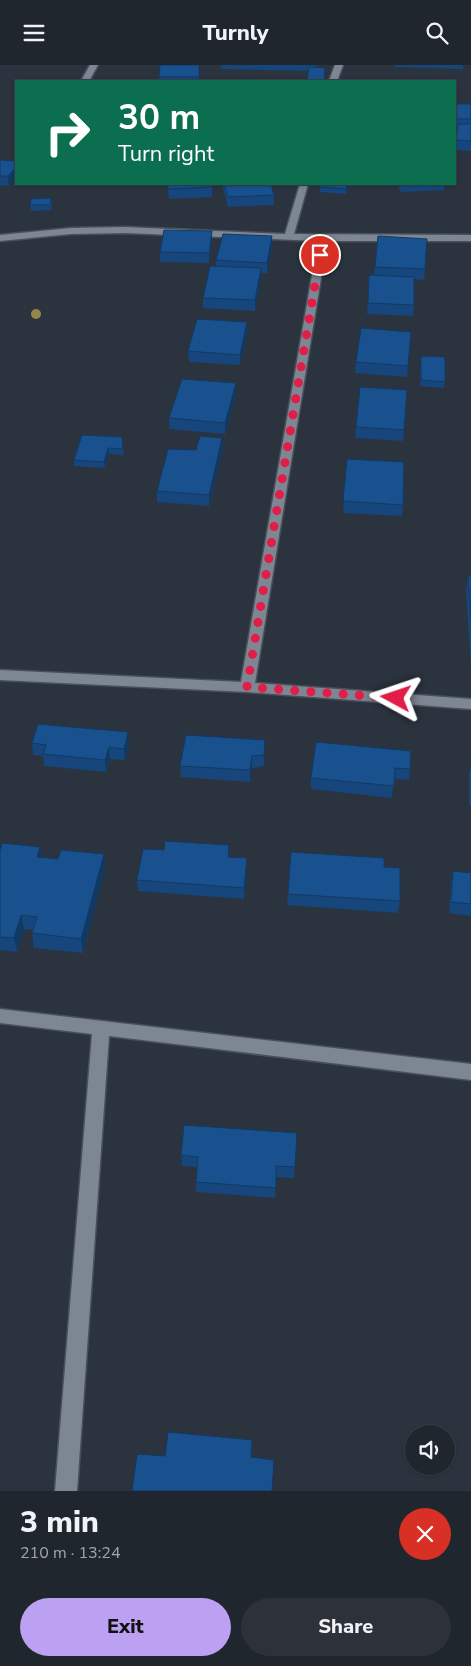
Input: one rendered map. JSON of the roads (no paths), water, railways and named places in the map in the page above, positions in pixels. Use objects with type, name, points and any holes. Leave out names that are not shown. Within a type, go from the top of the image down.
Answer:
[{"type":"street","points":[[86,80],[94,65]]},
{"type":"street","points":[[333,80],[339,65]]},
{"type":"street","points":[[289,237],[304,185]]},
{"type":"street","points":[[0,238],[71,231],[125,230],[323,238],[471,238]]},
{"type":"street","points":[[247,687],[323,238]]},
{"type":"street","points":[[0,675],[247,687],[471,704]]},
{"type":"street","points":[[0,1016],[471,1072]]},
{"type":"street","points":[[66,1491],[102,1028]]}]
